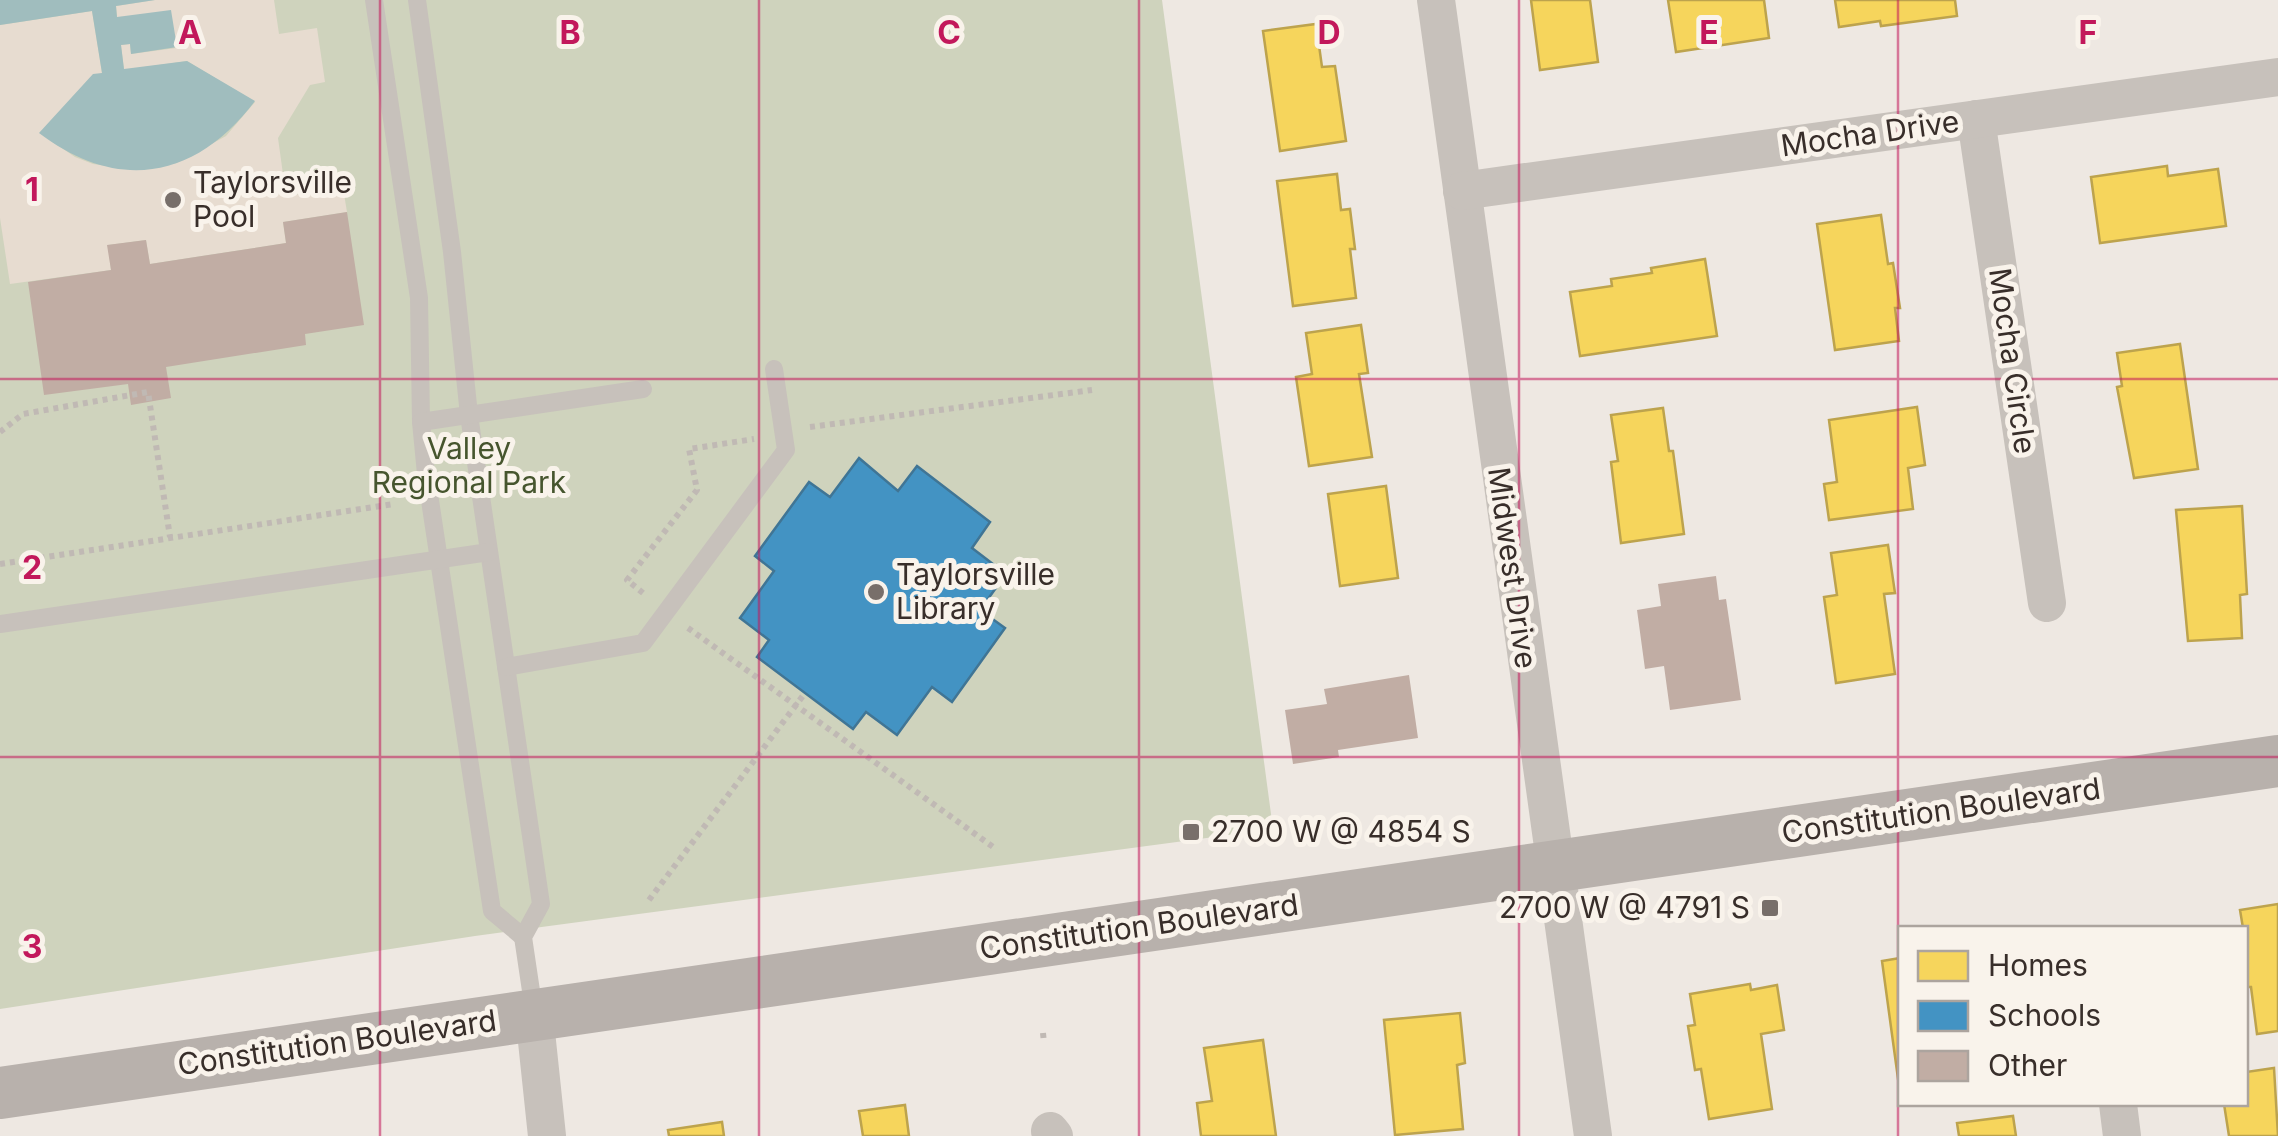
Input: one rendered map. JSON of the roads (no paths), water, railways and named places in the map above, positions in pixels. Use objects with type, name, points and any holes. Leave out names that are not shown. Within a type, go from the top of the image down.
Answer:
[{"type":"main road","name":"Constitution Boulevard","points":[[0,1093],[2278,762]]},
{"type":"street","name":"Midwest Drive","points":[[1436,0],[1592,1136]]},
{"type":"street","name":"Mocha Drive","points":[[1462,191],[2278,77]]},
{"type":"street","name":"Mocha Circle","points":[[1976,119],[2047,604]]},
{"type":"street","points":[[534,1014],[547,1136]]},
{"type":"street","points":[[2118,1106],[2122,1136]]},
{"type":"lane","points":[[374,0],[419,298],[421,422],[492,911],[523,937]]},
{"type":"lane","points":[[417,0],[470,415],[541,904],[523,937],[534,1014]]},
{"type":"lane","points":[[506,667],[644,643],[786,450],[774,369]]},
{"type":"lane","points":[[421,422],[643,389]]},
{"type":"lane","points":[[0,624],[490,552]]},
{"type":"water","points":[[0,0],[155,0],[116,6],[117,17],[171,10],[177,47],[131,54],[130,44],[121,45],[124,69],[187,61],[255,101],[232,127],[182,161],[155,169],[127,170],[98,164],[39,133],[93,74],[102,73],[92,11],[0,25]]},
{"type":"place","name":"Taylorsville Pool","points":[[173,200]]},
{"type":"place","name":"Taylorsville Library","points":[[876,592]]},
{"type":"place","name":"2700 W @ 4854 S","points":[[1191,832]]},
{"type":"place","name":"2700 W @ 4791 S","points":[[1770,908]]},
{"type":"park label","name":"Valley Regional Park","points":[[469,466]]}]
